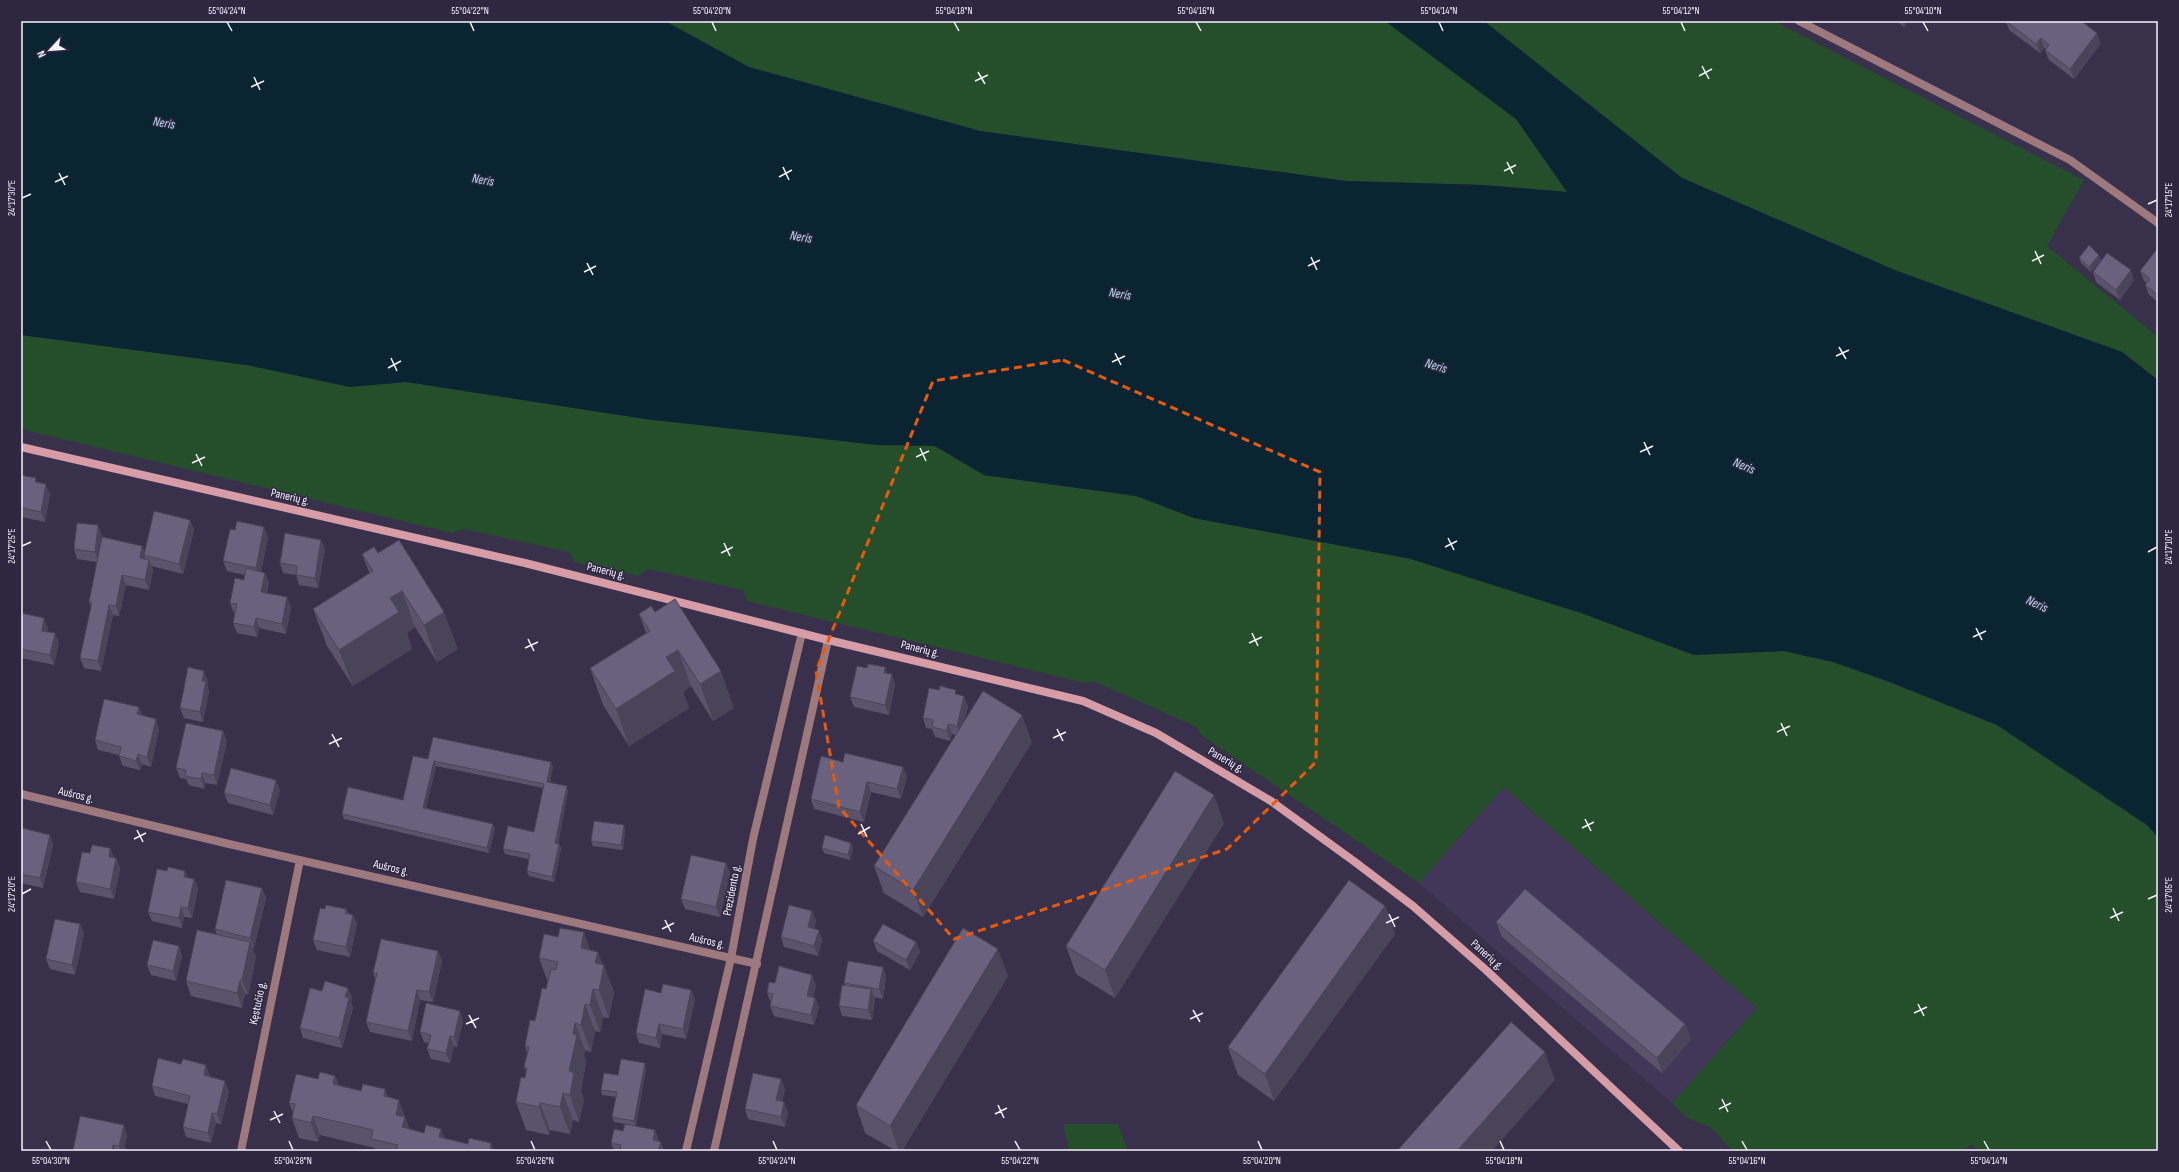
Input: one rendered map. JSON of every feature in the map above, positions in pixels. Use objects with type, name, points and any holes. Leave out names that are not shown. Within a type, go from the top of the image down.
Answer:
[{"type":"street","points":[[1799,21],[1914,82],[2070,160],[2158,223]]},
{"type":"street","name":"Panerių g.","points":[[21,447],[525,563],[828,640],[1083,701],[1156,733],[1271,801],[1413,906],[1486,970],[1679,1151]]},
{"type":"street","name":"Prezidento g.","points":[[686,1151],[731,958],[754,839],[802,633]]},
{"type":"street","points":[[714,1151],[757,964],[828,640]]},
{"type":"street","name":"Aušros g.","points":[[21,794],[300,860],[757,964]]},
{"type":"street","name":"Kęstučio g.","points":[[240,1151],[300,860]]},
{"type":"highlighted area","points":[[1063,360],[1320,472],[1316,762],[1227,849],[954,939],[839,807],[816,671],[933,381]]},
{"type":"shaded area","points":[[1504,787],[1757,1008],[1672,1103],[1419,883]]},
{"type":"green space","points":[[665,21],[1385,21],[1516,119],[1568,192],[1484,185],[1346,181],[980,131],[749,67]]},
{"type":"green space","points":[[1484,21],[1773,21],[2084,180],[2047,246],[2158,337],[2158,380],[2122,352],[1897,271],[1682,178]]},
{"type":"green space","points":[[21,335],[247,365],[350,387],[406,382],[645,419],[877,445],[935,446],[984,475],[1136,496],[1194,518],[1411,559],[1581,613],[1694,655],[1784,651],[1833,662],[1887,681],[1997,725],[2147,825],[2158,837],[2158,1151],[1978,1151],[1971,1144],[1964,1151],[1733,1151],[1710,1127],[1687,1118],[1672,1103],[1757,1008],[1504,787],[1419,883],[1201,735],[1197,727],[1093,681],[1085,683],[747,601],[743,590],[648,569],[638,576],[575,562],[569,552],[464,529],[452,533],[21,429]]},
{"type":"green space","points":[[1063,1124],[1118,1124],[1128,1151],[1069,1150]]},
{"type":"water","name":"Neris","points":[[21,21],[665,21],[749,67],[980,131],[1346,181],[1484,185],[1567,192],[1516,119],[1385,21],[1484,21],[1682,178],[1897,271],[2122,352],[2158,380],[2158,837],[2147,825],[1997,725],[1887,681],[1833,662],[1784,651],[1694,655],[1581,613],[1411,559],[1194,518],[1136,496],[984,475],[935,446],[877,445],[645,419],[406,382],[350,387],[247,365],[21,335]]},
{"type":"building","points":[[2006,21],[2081,21],[2097,33],[2070,69],[2045,50],[2049,45],[2041,38],[2036,44]]},
{"type":"building","points":[[2089,245],[2099,255],[2089,267],[2079,258]]},
{"type":"building","points":[[2158,248],[2158,295],[2145,285],[2150,279],[2140,271]]},
{"type":"building","points":[[2107,253],[2131,270],[2116,290],[2093,272]]},
{"type":"building","points":[[21,475],[36,478],[35,482],[46,484],[41,512],[21,508]]},
{"type":"building","points":[[154,511],[190,520],[179,564],[144,555]]},
{"type":"building","points":[[237,521],[264,527],[256,568],[223,561],[230,529],[235,530]]},
{"type":"building","points":[[77,523],[98,525],[95,552],[74,549]]},
{"type":"building","points":[[285,533],[321,540],[315,578],[296,575],[297,566],[280,563]]},
{"type":"building","points":[[102,537],[142,546],[140,558],[149,560],[145,580],[122,575],[116,606],[109,605],[98,661],[80,658],[92,602],[89,602]]},
{"type":"building","points":[[399,540],[444,612],[424,625],[402,591],[390,598],[399,612],[339,650],[313,609],[373,571],[362,554],[374,547],[378,553]]},
{"type":"building","points":[[246,568],[265,573],[261,592],[287,597],[282,624],[256,618],[254,627],[233,623],[237,604],[230,603],[235,578],[244,580]]},
{"type":"building","points":[[675,599],[721,671],[700,684],[678,650],[666,657],[675,671],[616,709],[590,668],[650,631],[639,614],[651,606],[655,612]]},
{"type":"building","points":[[21,613],[44,618],[42,631],[55,633],[50,655],[21,649]]},
{"type":"building","points":[[868,664],[885,667],[884,673],[892,674],[885,705],[850,697],[857,666],[867,668]]},
{"type":"building","points":[[188,667],[204,671],[202,681],[206,681],[200,712],[180,708]]},
{"type":"building","points":[[940,686],[956,690],[955,694],[964,696],[957,726],[948,724],[947,731],[932,727],[933,720],[923,718],[929,688],[939,690]]},
{"type":"building","points":[[983,691],[1022,715],[913,890],[874,866]]},
{"type":"building","points":[[104,699],[139,707],[137,714],[156,719],[147,757],[138,754],[136,761],[119,756],[121,747],[95,740]]},
{"type":"building","points":[[186,723],[223,731],[214,775],[202,773],[201,779],[185,776],[186,770],[176,768]]},
{"type":"building","points":[[433,737],[551,762],[547,782],[567,786],[555,843],[559,844],[552,877],[527,871],[530,854],[503,849],[508,826],[534,832],[544,784],[434,761],[423,808],[493,824],[487,848],[342,814],[348,787],[403,800],[413,756],[428,759]]},
{"type":"building","points":[[845,753],[903,767],[897,789],[867,782],[860,812],[811,799],[821,756],[843,762]]},
{"type":"building","points":[[231,768],[276,780],[270,805],[224,793]]},
{"type":"building","points":[[1175,771],[1214,795],[1105,970],[1066,946]]},
{"type":"building","points":[[594,821],[624,825],[621,845],[591,841]]},
{"type":"building","points":[[22,828],[50,835],[40,878],[21,874]]},
{"type":"building","points":[[825,835],[851,843],[848,855],[822,848]]},
{"type":"building","points":[[92,845],[110,848],[109,857],[116,858],[110,889],[76,882],[82,852],[90,853]]},
{"type":"building","points":[[691,855],[726,863],[716,907],[681,899]]},
{"type":"building","points":[[168,867],[185,871],[184,877],[194,879],[188,908],[181,907],[179,918],[148,912],[157,869],[167,871]]},
{"type":"building","points":[[226,880],[262,888],[250,938],[215,929]]},
{"type":"building","points":[[1349,880],[1385,906],[1265,1074],[1228,1047]]},
{"type":"building","points":[[1525,889],[1685,1024],[1657,1058],[1496,922]]},
{"type":"building","points":[[326,905],[346,909],[345,913],[353,915],[346,947],[313,940],[320,908],[325,909]]},
{"type":"building","points":[[789,905],[812,911],[808,927],[819,930],[814,946],[781,937]]},
{"type":"building","points":[[55,919],[80,924],[72,965],[46,959]]},
{"type":"building","points":[[883,924],[916,942],[906,960],[873,941]]},
{"type":"building","points":[[560,928],[584,932],[581,948],[598,952],[595,963],[604,965],[599,990],[593,989],[590,1005],[585,1004],[581,1025],[575,1023],[573,1034],[577,1035],[569,1071],[574,1073],[570,1095],[563,1093],[560,1107],[540,1103],[539,1107],[516,1102],[521,1077],[525,1078],[527,1068],[524,1067],[529,1047],[525,1046],[530,1020],[535,1021],[542,988],[546,989],[551,969],[556,970],[558,962],[539,958],[544,934],[558,937]]},
{"type":"building","points":[[963,928],[998,949],[890,1126],[856,1105]]},
{"type":"building","points":[[197,930],[250,942],[242,980],[240,980],[237,993],[186,981]]},
{"type":"building","points":[[381,939],[438,951],[429,992],[417,990],[408,1031],[366,1022],[377,973],[373,973]]},
{"type":"building","points":[[153,940],[179,946],[173,971],[147,965]]},
{"type":"building","points":[[848,961],[883,967],[879,989],[844,983]]},
{"type":"building","points":[[779,966],[812,975],[807,996],[815,998],[811,1015],[770,1006],[773,994],[767,993],[769,982],[775,983]]},
{"type":"building","points":[[325,981],[348,988],[345,997],[349,998],[339,1038],[300,1028],[310,988],[322,991]]},
{"type":"building","points":[[663,984],[691,990],[683,1029],[659,1024],[656,1038],[636,1033],[645,989],[661,993]]},
{"type":"building","points":[[842,985],[871,989],[868,1010],[839,1006]]},
{"type":"building","points":[[426,1003],[460,1011],[454,1037],[450,1036],[446,1053],[427,1049],[431,1035],[420,1032]]},
{"type":"building","points":[[1511,1022],[1545,1052],[1457,1151],[1397,1151]]},
{"type":"building","points":[[158,1058],[181,1064],[183,1059],[206,1065],[204,1075],[225,1081],[217,1114],[212,1113],[208,1133],[183,1127],[190,1096],[152,1086]]},
{"type":"building","points":[[621,1059],[645,1063],[634,1121],[612,1117],[617,1092],[601,1090],[604,1073],[618,1075]]},
{"type":"building","points":[[320,1072],[335,1076],[333,1084],[361,1091],[363,1084],[385,1089],[384,1096],[399,1100],[396,1115],[405,1117],[402,1127],[424,1133],[426,1125],[441,1129],[439,1137],[468,1144],[469,1138],[491,1143],[490,1149],[496,1151],[396,1151],[398,1145],[371,1139],[373,1130],[313,1116],[311,1123],[292,1118],[295,1104],[289,1103],[296,1074],[318,1079]]},
{"type":"building","points":[[753,1073],[781,1079],[776,1100],[784,1102],[781,1117],[745,1109]]},
{"type":"building","points":[[80,1116],[124,1125],[119,1146],[113,1145],[112,1151],[73,1151]]},
{"type":"building","points":[[625,1124],[655,1130],[653,1140],[661,1142],[658,1151],[620,1151],[621,1145],[611,1143],[614,1129],[623,1131]]}]
